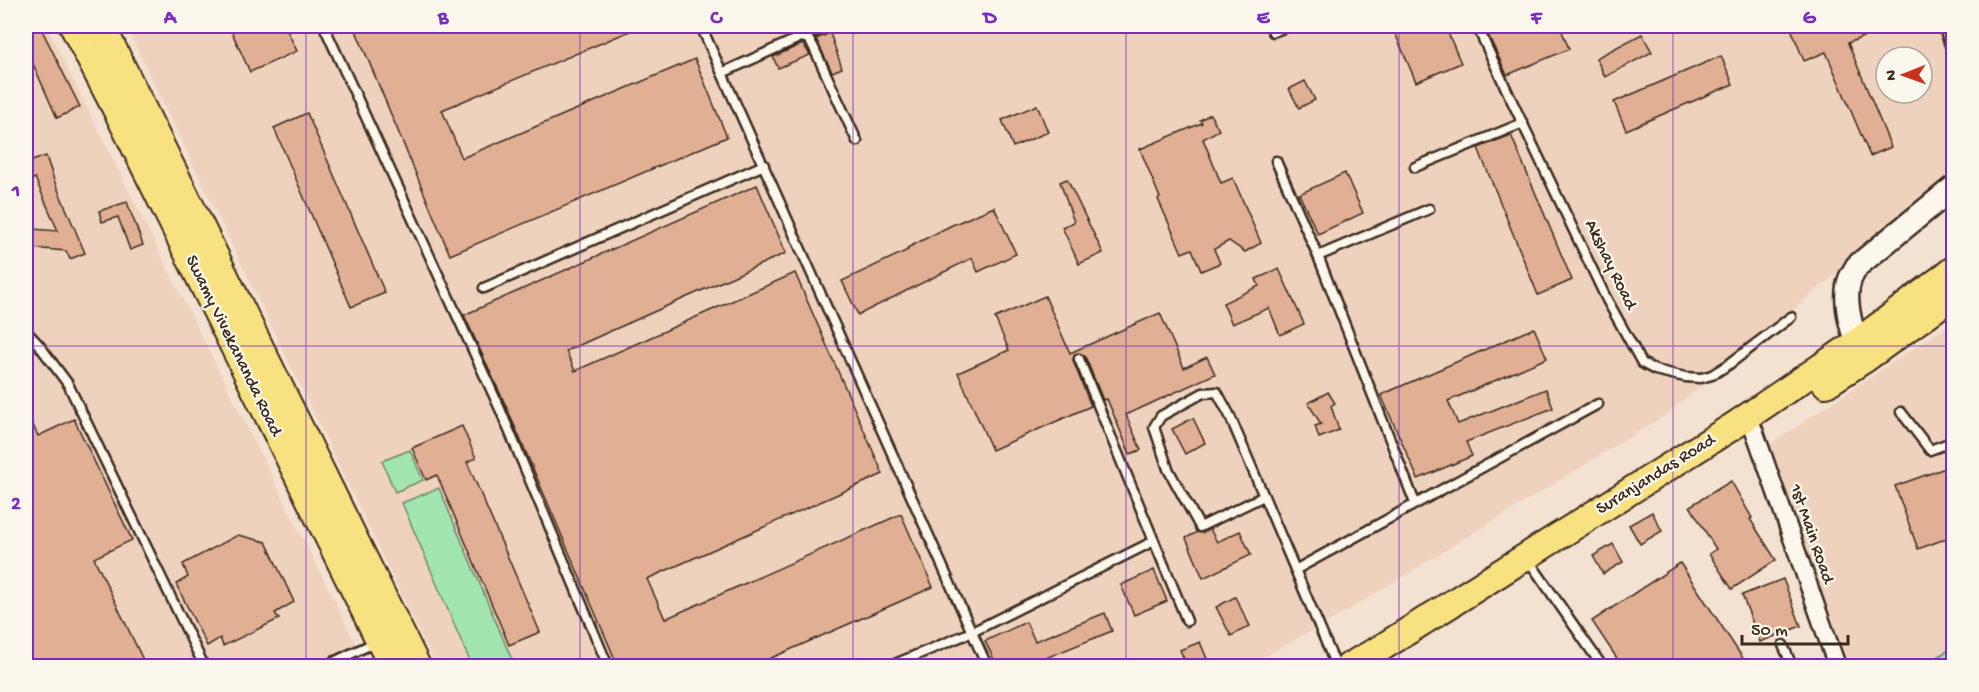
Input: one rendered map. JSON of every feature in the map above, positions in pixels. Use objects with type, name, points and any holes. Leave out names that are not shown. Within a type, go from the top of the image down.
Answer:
[{"type":"main road","name":"Swamy Vivekananda Road","points":[[73,26],[392,666]]},
{"type":"main road","name":"Swamy Vivekananda Road","points":[[102,26],[417,666]]},
{"type":"main road","name":"Suranjandas Road","points":[[1866,347],[1953,269]]},
{"type":"main road","name":"Suranjandas Road","points":[[1386,666],[1866,347],[1953,295]]},
{"type":"main road","name":"Suranjandas Road","points":[[1349,666],[1751,423]]},
{"type":"street","points":[[1866,347],[1850,321],[1849,280],[1857,266],[1953,187]]},
{"type":"street","points":[[1866,347],[1862,293],[1868,274],[1953,205]]},
{"type":"street","name":"1st Main Road","points":[[1751,423],[1837,666]]},
{"type":"lane","points":[[324,26],[500,409],[608,666]]},
{"type":"lane","points":[[701,26],[987,666]]},
{"type":"lane","points":[[722,73],[828,26]]},
{"type":"lane","points":[[914,26],[928,28],[934,26]]},
{"type":"lane","points":[[1270,26],[1273,32],[1289,26]]},
{"type":"lane","name":"Akshay Road","points":[[1478,26],[1606,298],[1642,363],[1655,370],[1685,377],[1701,378],[1712,375],[1791,317]]},
{"type":"lane","points":[[1943,26],[1953,56]]},
{"type":"lane","points":[[801,37],[808,39],[813,46],[857,141]]},
{"type":"lane","points":[[1415,167],[1523,123]]},
{"type":"lane","points":[[1276,160],[1318,256],[1414,504]]},
{"type":"lane","points":[[484,288],[764,165]]},
{"type":"lane","points":[[1318,256],[1429,209]]},
{"type":"lane","points":[[26,331],[54,364],[81,408],[204,666]]},
{"type":"lane","points":[[1079,359],[1187,621]]},
{"type":"lane","points":[[1264,496],[1200,527],[1168,470],[1154,427],[1161,416],[1203,393],[1217,392],[1229,414],[1264,496],[1295,570],[1336,666]]},
{"type":"lane","points":[[1295,570],[1598,404]]},
{"type":"lane","points":[[1901,412],[1930,450],[1953,441]]},
{"type":"lane","points":[[890,666],[972,632],[1154,541]]},
{"type":"lane","points":[[1534,568],[1602,666]]},
{"type":"lane","points":[[325,666],[378,640]]},
{"type":"lane","points":[[1783,645],[1792,666]]},
{"type":"shaded area","points":[[26,26],[46,26],[367,666],[26,666]]},
{"type":"shaded area","points":[[126,26],[1953,26],[1953,177],[1667,414],[1337,617],[1247,666],[436,666]]},
{"type":"shaded area","points":[[1953,322],[1953,666],[1847,666],[1769,445]]},
{"type":"green space","points":[[410,450],[423,480],[395,492],[382,461]]},
{"type":"green space","points":[[439,488],[513,662],[501,666],[472,666],[402,503]]},
{"type":"green space","points":[[1953,647],[1953,666],[1927,666],[1927,664]]},
{"type":"building","points":[[38,26],[80,107],[57,118],[26,48],[26,32]]},
{"type":"building","points":[[229,26],[285,26],[297,51],[250,72]]},
{"type":"building","points":[[354,26],[642,26],[442,110],[462,158],[695,59],[727,137],[450,255]]},
{"type":"building","points":[[1392,26],[1445,26],[1461,63],[1416,82]]},
{"type":"building","points":[[1484,26],[1560,26],[1569,49],[1507,75]]},
{"type":"building","points":[[1790,26],[1891,26],[1848,43],[1891,147],[1870,156],[1826,52],[1804,61]]},
{"type":"building","points":[[830,33],[842,68],[832,72],[816,39]]},
{"type":"building","points":[[1642,34],[1652,52],[1605,77],[1596,58]]},
{"type":"building","points":[[804,45],[810,55],[778,68],[773,57]]},
{"type":"building","points":[[1721,56],[1733,84],[1626,130],[1614,102]]},
{"type":"building","points":[[1305,81],[1315,100],[1299,108],[1289,89]]},
{"type":"building","points":[[1037,105],[1048,132],[1013,147],[1002,120]]},
{"type":"building","points":[[307,113],[385,293],[351,307],[274,128]]},
{"type":"building","points":[[1210,114],[1219,130],[1203,139],[1221,183],[1233,178],[1261,243],[1245,252],[1229,241],[1214,249],[1220,263],[1201,271],[1192,249],[1182,253],[1158,199],[1160,198],[1140,149],[1202,123],[1200,120]]},
{"type":"building","points":[[1511,135],[1572,280],[1538,295],[1478,148]]},
{"type":"building","points":[[46,156],[85,253],[70,259],[66,251],[32,248],[33,229],[58,231],[35,178],[26,182],[26,163]]},
{"type":"building","points":[[1345,173],[1363,213],[1318,234],[1299,194]]},
{"type":"building","points":[[1067,179],[1103,253],[1079,264],[1062,227],[1074,222],[1060,182]]},
{"type":"building","points":[[757,185],[786,253],[566,351],[575,371],[795,273],[883,474],[647,579],[665,619],[901,514],[933,587],[753,666],[618,666],[506,406],[464,315]]},
{"type":"building","points":[[127,202],[143,245],[130,250],[118,217],[102,222],[99,211]]},
{"type":"building","points":[[994,207],[1016,254],[978,272],[972,258],[858,315],[842,281],[908,250],[907,248],[950,226]]},
{"type":"building","points":[[1279,269],[1304,324],[1280,335],[1269,308],[1232,324],[1223,303],[1259,286],[1256,279]]},
{"type":"building","points":[[1045,296],[1070,353],[1160,313],[1184,368],[1207,357],[1215,374],[1126,415],[1141,450],[1130,454],[1107,399],[1103,400],[1085,356],[1077,353],[1073,361],[1091,406],[992,450],[958,373],[1009,350],[995,318]]},
{"type":"building","points":[[1534,328],[1547,358],[1448,401],[1458,424],[1546,389],[1553,408],[1466,442],[1472,456],[1418,479],[1381,395]]},
{"type":"building","points":[[1328,392],[1335,403],[1331,406],[1339,430],[1319,438],[1315,426],[1321,424],[1308,403]]},
{"type":"building","points":[[26,410],[38,436],[74,419],[132,540],[94,558],[146,666],[26,666]]},
{"type":"building","points":[[1193,418],[1205,443],[1185,454],[1172,429]]},
{"type":"building","points":[[462,426],[476,458],[467,462],[540,632],[509,645],[437,475],[426,480],[412,448]]},
{"type":"building","points":[[1951,466],[1953,536],[1918,549],[1895,486]]},
{"type":"building","points":[[1731,481],[1752,518],[1750,519],[1776,560],[1732,589],[1709,554],[1716,549],[1690,506]]},
{"type":"building","points":[[1652,512],[1662,531],[1640,544],[1629,525]]},
{"type":"building","points":[[1210,529],[1217,542],[1240,531],[1251,555],[1203,578],[1186,538]]},
{"type":"building","points":[[238,535],[266,542],[294,602],[275,613],[279,619],[223,646],[220,638],[207,646],[176,584],[188,577],[183,564]]},
{"type":"building","points":[[1613,544],[1623,562],[1603,574],[1593,556]]},
{"type":"building","points":[[1680,563],[1748,666],[1622,666],[1592,621]]},
{"type":"building","points":[[1154,570],[1167,601],[1134,615],[1121,585]]},
{"type":"building","points":[[1783,579],[1801,626],[1760,642],[1742,595]]},
{"type":"building","points":[[1235,597],[1250,626],[1231,636],[1216,607]]},
{"type":"building","points":[[1105,613],[1112,631],[1043,659],[1047,666],[997,666],[985,641],[1026,622],[1035,641]]},
{"type":"building","points":[[1200,642],[1210,666],[1187,666],[1180,650]]}]
